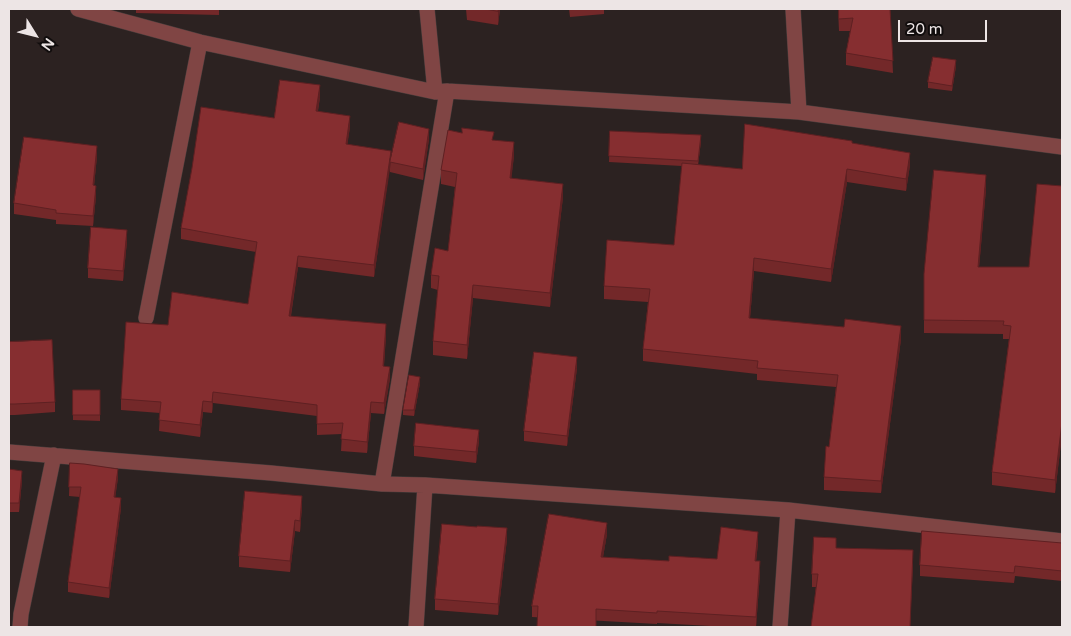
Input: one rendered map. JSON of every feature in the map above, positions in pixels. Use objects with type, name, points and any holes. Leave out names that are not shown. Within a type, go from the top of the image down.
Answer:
[{"type":"street","points":[[78,9],[200,42],[441,92],[799,112],[1062,147]]},
{"type":"street","points":[[382,484],[441,92],[427,9]]},
{"type":"street","points":[[793,9],[799,112]]},
{"type":"street","points":[[146,318],[200,42]]},
{"type":"street","points":[[9,452],[261,472],[382,484],[425,485],[788,510],[1062,541]]},
{"type":"street","points":[[20,627],[21,614],[54,455]]},
{"type":"street","points":[[416,627],[425,485]]},
{"type":"street","points":[[780,627],[788,510]]},
{"type":"building","points":[[839,9],[890,9],[893,61],[846,53],[853,18],[839,19]]},
{"type":"building","points":[[933,57],[956,60],[952,86],[928,82]]},
{"type":"building","points":[[280,80],[320,85],[316,111],[350,116],[346,144],[391,151],[374,265],[298,256],[289,316],[386,324],[383,366],[390,367],[384,403],[371,402],[367,442],[341,439],[343,423],[317,424],[317,405],[213,392],[212,402],[203,401],[200,425],[159,420],[161,402],[121,399],[126,322],[168,325],[172,292],[248,304],[257,242],[181,228],[201,107],[274,118]]},
{"type":"building","points":[[399,122],[429,129],[423,169],[390,162]]},
{"type":"building","points":[[745,124],[852,141],[852,143],[910,153],[906,179],[847,169],[831,269],[754,258],[749,318],[844,327],[845,319],[901,326],[881,481],[824,477],[826,446],[829,447],[838,375],[757,368],[758,361],[643,349],[650,289],[604,286],[607,240],[674,245],[682,163],[742,169]]},
{"type":"building","points":[[462,128],[494,132],[492,140],[514,142],[510,178],[563,184],[550,293],[473,285],[467,345],[433,341],[439,276],[431,275],[435,248],[448,251],[457,173],[441,170],[448,130],[462,133]]},
{"type":"building","points":[[610,131],[701,135],[698,161],[609,156]]},
{"type":"building","points":[[24,137],[97,146],[93,185],[96,186],[93,216],[56,213],[56,210],[14,203]]},
{"type":"building","points":[[934,170],[986,175],[978,267],[1029,267],[1037,184],[1062,186],[1062,422],[1055,480],[992,472],[1011,326],[1003,325],[1004,321],[924,320],[924,274]]},
{"type":"building","points":[[91,227],[127,230],[123,271],[88,268]]},
{"type":"building","points":[[52,340],[55,402],[9,404],[9,342]]},
{"type":"building","points":[[534,352],[577,357],[567,436],[524,431]]},
{"type":"building","points":[[409,375],[420,377],[414,410],[403,410]]},
{"type":"building","points":[[73,390],[100,390],[100,415],[73,415]]},
{"type":"building","points":[[416,423],[479,430],[476,452],[414,446]]},
{"type":"building","points":[[70,463],[118,469],[114,497],[121,498],[109,588],[68,582],[81,487],[69,487]]},
{"type":"building","points":[[9,469],[22,471],[19,503],[9,503]]},
{"type":"building","points":[[245,491],[302,496],[300,521],[295,520],[290,561],[239,556]]},
{"type":"building","points":[[549,514],[607,523],[601,557],[669,561],[669,556],[717,559],[721,527],[758,532],[755,561],[760,561],[756,617],[596,609],[596,627],[537,627],[538,606],[532,606]]},
{"type":"building","points":[[442,524],[507,528],[498,604],[435,599]]},
{"type":"building","points":[[922,531],[1062,543],[1062,571],[1015,566],[1014,573],[920,565]]},
{"type":"building","points":[[814,537],[836,538],[836,548],[913,550],[910,627],[811,627],[818,574],[812,574]]}]
